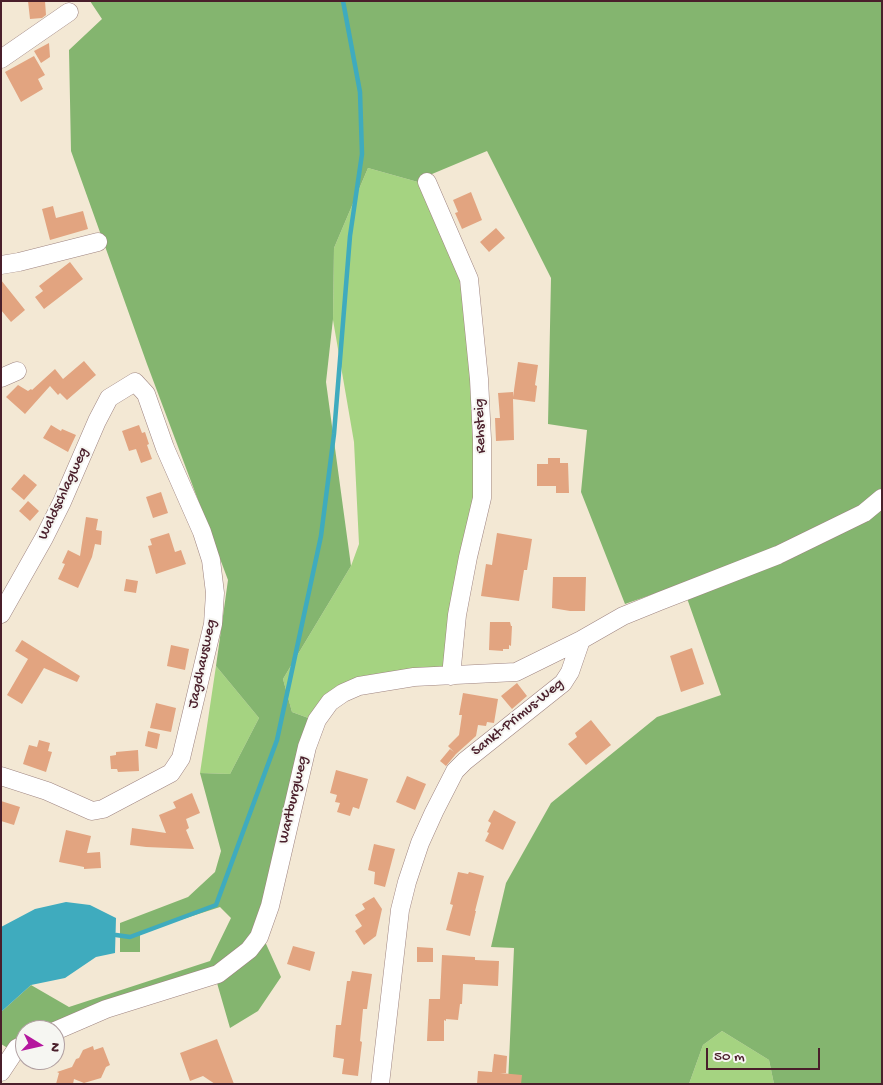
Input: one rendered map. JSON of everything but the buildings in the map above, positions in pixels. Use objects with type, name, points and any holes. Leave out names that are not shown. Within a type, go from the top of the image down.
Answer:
[{"type":"street","points":[[1,59],[68,12]]},
{"type":"street","name":"Rehsteig","points":[[427,182],[469,279],[482,430],[482,498],[468,557],[458,615],[451,676]]},
{"type":"street","points":[[1,265],[98,242]]},
{"type":"street","name":"Waldschlagweg","points":[[1,614],[48,531],[109,398],[135,382]]},
{"type":"street","name":"Jagdhausweg","points":[[1,776],[47,791],[92,811],[103,808],[170,773],[181,758],[213,624],[215,593],[211,560],[202,532],[165,448],[146,394],[135,382]]},
{"type":"street","points":[[581,640],[623,616],[778,555],[864,513],[882,498]]},
{"type":"street","name":"Wartburgweg","points":[[65,1027],[106,1009],[218,974],[249,950],[259,936],[270,906],[307,747],[317,720],[330,702],[343,693],[359,686],[414,678],[516,672],[581,640]]},
{"type":"street","name":"Sankt-Primus-Weg","points":[[380,1084],[400,910],[420,843],[434,812],[455,771],[563,683],[570,672],[581,640]]},
{"type":"street","points":[[1,1072],[15,1050]]},
{"type":"green space","points":[[90,1],[882,1],[882,1084],[774,1084],[769,1060],[722,1031],[703,1045],[689,1084],[508,1084],[514,948],[491,947],[506,883],[551,803],[657,717],[721,695],[682,584],[625,604],[581,492],[587,430],[548,424],[551,278],[487,151],[432,174],[425,184],[368,168],[334,248],[333,319],[326,382],[351,566],[283,679],[292,712],[311,719],[257,924],[281,977],[258,1011],[230,1028],[217,983],[93,1022],[65,1035],[65,1020],[15,1020],[15,1052],[1,1044],[1,1012],[31,985],[69,1007],[210,961],[231,918],[220,907],[140,933],[140,952],[120,952],[120,923],[188,897],[215,872],[221,851],[200,773],[230,774],[259,718],[216,666],[228,580],[147,364],[71,151],[69,50],[102,19]]},
{"type":"green space","points":[[368,168],[425,184],[465,286],[479,452],[476,497],[444,666],[343,684],[311,719],[292,712],[283,679],[351,566],[359,544],[354,442],[333,320],[334,248]]},
{"type":"green space","points":[[216,666],[259,718],[230,774],[200,773]]},
{"type":"green space","points":[[722,1031],[769,1060],[774,1084],[689,1084],[703,1045]]},
{"type":"water","points":[[66,902],[90,905],[116,918],[115,953],[96,957],[65,978],[31,985],[1,1012],[1,927],[35,909]]},
{"type":"waterway","points":[[116,935],[130,937],[216,905],[277,740],[321,536],[334,434],[350,236],[362,154],[360,92],[343,1]]}]
